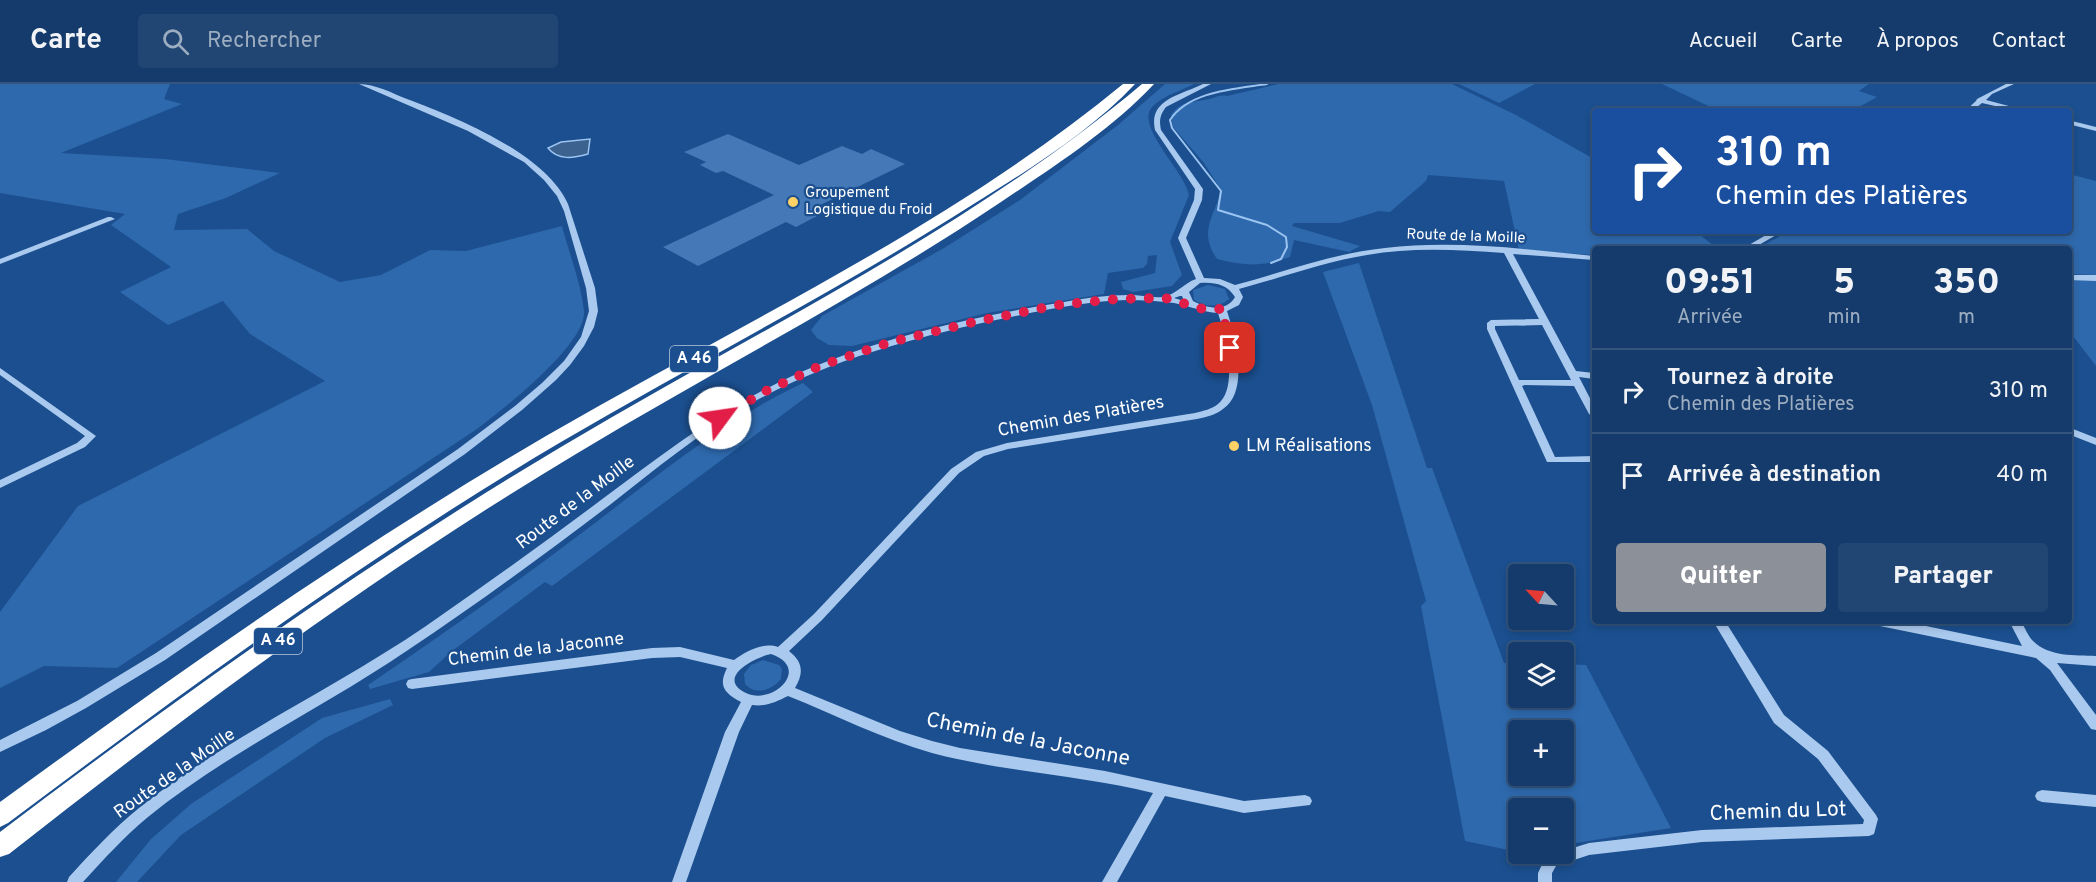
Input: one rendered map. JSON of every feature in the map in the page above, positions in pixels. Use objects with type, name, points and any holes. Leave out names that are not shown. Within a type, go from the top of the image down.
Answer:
[{"type":"highway","name":"A 46","points":[[0,816],[228,649],[416,524],[551,441],[967,204],[1052,146],[1130,84]]},
{"type":"highway","name":"A 46","points":[[0,846],[190,704],[430,538],[566,452],[989,206],[1065,153],[1149,84]]},
{"type":"street","points":[[0,746],[40,728],[127,678],[449,459],[513,413],[548,382],[586,336],[594,307],[569,216],[560,194],[548,181],[498,145],[448,117],[362,84]]},
{"type":"street","points":[[1219,84],[1207,85],[1168,102],[1160,109],[1155,120],[1158,130],[1199,189],[1198,200],[1182,238],[1201,281],[1219,282],[1234,288],[1237,292],[1238,301],[1222,309]]},
{"type":"street","points":[[1971,108],[1979,100],[2011,84]]},
{"type":"street","points":[[1979,100],[2012,108]]},
{"type":"street","points":[[2072,123],[2096,129]]},
{"type":"street","points":[[0,262],[111,219]]},
{"type":"street","points":[[1752,246],[1774,234]]},
{"type":"street","name":"Route de la Moille","points":[[1234,288],[1347,257],[1386,250],[1441,249],[1592,258]]},
{"type":"street","points":[[1508,253],[1592,410]]},
{"type":"street","points":[[2072,277],[2096,278]]},
{"type":"street","name":"Route de la Moille","points":[[74,882],[112,838],[185,783],[438,624],[691,438],[766,391],[839,359],[891,342],[1058,305],[1165,298],[1201,281]]},
{"type":"street","points":[[1184,291],[1186,299],[1195,306]]},
{"type":"street","name":"Route de la Moille","points":[[1165,298],[1195,306],[1222,309]]},
{"type":"street","name":"Chemin des Platières","points":[[781,651],[818,617],[955,471],[980,454],[1007,446],[1197,416],[1222,407],[1232,393],[1234,384],[1228,330],[1222,309]]},
{"type":"street","points":[[1544,322],[1491,322],[1491,329],[1551,460],[1592,459]]},
{"type":"street","points":[[0,371],[91,436],[81,445],[0,484]]},
{"type":"street","points":[[1517,385],[1523,382],[1592,376]]},
{"type":"street","points":[[2072,432],[2096,442]]},
{"type":"street","name":"Chemin du Lot","points":[[1545,878],[1551,861],[1589,849],[1702,836],[1869,830],[1871,819],[1823,755],[1779,719],[1721,624]]},
{"type":"street","points":[[1895,624],[2040,654],[2096,661]]},
{"type":"street","points":[[2017,624],[2027,643],[2054,667],[2096,725]]},
{"type":"street","points":[[761,650],[781,651],[795,663],[796,672],[787,690],[765,701],[748,700],[738,696],[730,685],[729,678],[735,665],[742,658],[761,650]]},
{"type":"street","name":"Chemin de la Jaconne","points":[[412,684],[652,653],[680,652],[735,665]]},
{"type":"street","name":"Chemin de la Jaconne","points":[[787,690],[931,746],[1001,761],[1125,779],[1244,807],[1305,801]]},
{"type":"street","points":[[679,882],[732,732],[748,700]]},
{"type":"street","points":[[1109,882],[1162,789]]},
{"type":"street","points":[[2042,796],[2096,801]]},
{"type":"shaded area","points":[[0,84],[170,84],[164,99],[182,104],[61,153],[165,159],[280,173],[226,198],[178,214],[174,230],[247,229],[274,251],[340,282],[381,275],[430,250],[466,251],[562,226],[578,279],[584,311],[581,325],[572,341],[541,375],[477,429],[117,668],[44,666],[0,688],[0,612],[78,506],[325,381],[250,334],[223,301],[168,325],[120,292],[171,267],[111,225],[125,214],[0,193]]},
{"type":"shaded area","points":[[1165,84],[1194,84],[1162,99],[1153,106],[1149,114],[1150,125],[1155,136],[1179,174],[1189,195],[1170,242],[1182,275],[1172,286],[1133,292],[1123,289],[1121,282],[1155,273],[1157,255],[1148,256],[1147,264],[1143,268],[1108,273],[1104,294],[987,313],[852,346],[829,345],[817,338],[811,330],[822,316],[944,248],[1020,200],[1118,125]]},
{"type":"shaded area","points":[[1278,84],[1452,84],[1516,115],[1592,158],[1592,234],[1699,234],[1714,246],[1592,246],[1592,255],[1519,250],[1504,181],[1428,175],[1426,181],[1390,212],[1379,211],[1340,223],[1294,223],[1292,226],[1360,246],[1349,252],[1294,240],[1290,257],[1271,263],[1245,264],[1217,259],[1211,249],[1208,232],[1221,190],[1204,163],[1173,127],[1171,115],[1178,107],[1186,103]]},
{"type":"shaded area","points":[[1459,84],[1535,84],[1499,103]]},
{"type":"shaded area","points":[[1662,84],[1869,84],[1859,91],[1877,97],[1857,108],[1713,108]]},
{"type":"shaded area","points":[[590,139],[588,154],[561,157],[548,148],[561,142]]},
{"type":"shaded area","points":[[2072,175],[2096,181],[2096,275],[2072,274],[2072,246],[1762,246],[1784,234],[2072,234]]},
{"type":"shaded area","points":[[1359,263],[1427,468],[1432,468],[1504,663],[1508,663],[1508,708],[1574,708],[1574,664],[1586,665],[1671,828],[1574,843],[1574,798],[1508,798],[1508,850],[1465,841],[1421,606],[1426,601],[1372,405],[1323,272]]},
{"type":"shaded area","points":[[2072,279],[2096,280],[2096,366],[2073,336]]},
{"type":"shaded area","points":[[1208,285],[1225,289],[1229,299],[1212,306],[1194,300],[1193,290]]},
{"type":"shaded area","points":[[803,383],[813,392],[552,586],[545,582],[452,651],[429,672],[370,689],[368,685],[533,569],[718,431]]},
{"type":"shaded area","points":[[763,660],[779,665],[782,669],[781,679],[769,689],[754,690],[745,684],[744,674],[751,665]]},
{"type":"shaded area","points":[[390,699],[393,705],[325,738],[181,835],[137,882],[116,882],[151,839],[191,804],[322,718]]},
{"type":"building","name":"Groupement Logistique du Froid","points":[[728,134],[799,165],[842,146],[862,154],[871,149],[905,164],[812,209],[821,214],[796,227],[786,222],[698,266],[663,247],[774,195],[723,171],[716,173],[700,165],[706,162],[684,152]]},
{"type":"waterway","points":[[1267,84],[1227,90],[1201,97],[1178,110],[1170,120],[1172,128],[1221,191],[1218,210],[1267,225],[1286,237],[1287,247],[1281,259],[1271,263]]},
{"type":"place","name":"Groupement Logistique du Froid","points":[[793,202]]},
{"type":"place","name":"LM Réalisations","points":[[1234,446]]},
{"type":"route","points":[[720,418],[766,391],[839,359],[891,342],[1058,305],[1118,299],[1165,298],[1203,309],[1222,309],[1230,348]]}]
